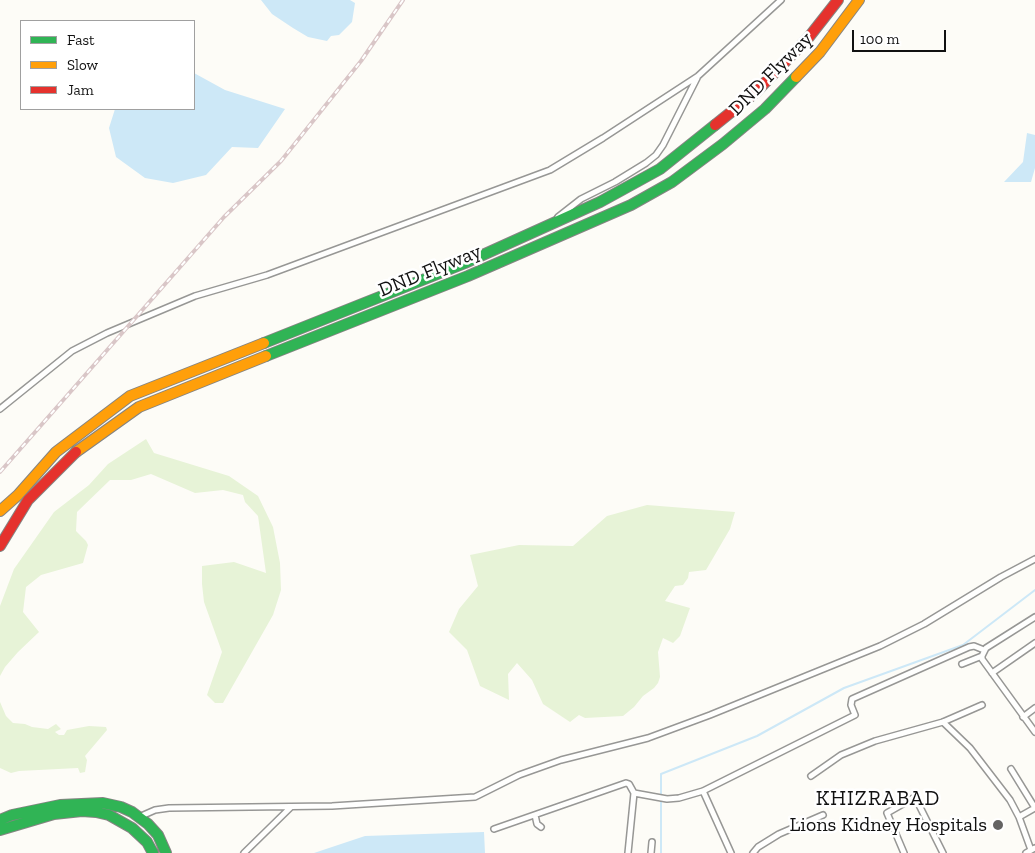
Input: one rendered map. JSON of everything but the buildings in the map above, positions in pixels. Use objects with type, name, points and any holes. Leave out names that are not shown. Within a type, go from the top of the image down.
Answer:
[{"type":"highway","name":"DND Flyway","points":[[18,495],[56,452],[130,396],[466,263],[600,202],[660,169],[756,92],[809,37],[838,0]]},
{"type":"highway","name":"DND Flyway","points":[[0,546],[28,500],[71,456],[139,407],[468,276],[631,205],[672,182],[723,144],[765,108],[820,52],[859,0]]},
{"type":"highway","points":[[0,511],[18,495]]},
{"type":"highway","points":[[0,520],[18,495]]},
{"type":"highway","points":[[0,830],[13,820],[60,805],[93,802],[121,807],[139,817],[158,835],[166,853]]},
{"type":"highway","points":[[0,820],[82,811],[102,813],[132,828],[148,842],[153,853]]},
{"type":"street","points":[[0,409],[72,352],[106,333],[195,296],[267,275],[550,170],[604,138],[698,76],[781,0]]},
{"type":"street","points":[[548,225],[582,199],[615,182],[656,155],[698,76]]},
{"type":"street","points":[[139,817],[156,810],[169,808],[332,806],[475,797],[519,775],[561,760],[648,738],[710,715],[880,646],[924,624],[1001,577],[1035,560]]},
{"type":"street","points":[[1035,617],[984,650],[982,656],[982,659],[1035,732]]},
{"type":"street","points":[[992,673],[1035,643]]},
{"type":"street","points":[[634,793],[664,798],[679,798],[703,791],[854,715],[851,705],[852,699],[969,646],[984,650]]},
{"type":"street","points":[[962,664],[982,656]]},
{"type":"street","points":[[811,776],[841,755],[876,741],[943,722],[982,705]]},
{"type":"street","points":[[1024,717],[1035,708]]},
{"type":"street","points":[[943,722],[965,742],[992,774],[1019,817],[1031,850]]},
{"type":"street","points":[[1011,768],[1035,808],[1019,817]]},
{"type":"street","points":[[494,829],[626,783],[630,784],[634,793],[628,853]]},
{"type":"street","points":[[703,791],[731,853]]},
{"type":"street","points":[[904,853],[886,813],[915,797],[943,853]]},
{"type":"street","points":[[244,853],[290,807]]},
{"type":"street","points":[[535,815],[541,827]]},
{"type":"street","points":[[753,853],[758,847],[779,834],[823,815]]},
{"type":"street","points":[[651,853],[652,842]]},
{"type":"green space","points":[[146,439],[154,453],[229,476],[258,496],[273,527],[280,563],[281,590],[273,615],[223,703],[215,703],[207,695],[222,652],[204,602],[202,566],[234,562],[266,573],[258,516],[245,502],[243,495],[223,490],[195,493],[151,474],[131,480],[110,480],[77,512],[76,531],[88,545],[83,563],[41,575],[26,587],[23,612],[39,632],[18,652],[0,676],[0,606],[14,569],[54,512],[89,485],[108,464]]},
{"type":"green space","points":[[647,505],[735,512],[730,529],[706,570],[689,572],[688,578],[683,585],[675,586],[665,601],[690,608],[680,636],[673,643],[663,638],[658,652],[660,677],[654,688],[623,716],[585,718],[579,715],[570,722],[543,704],[532,680],[517,663],[508,674],[509,700],[480,686],[467,650],[449,632],[459,609],[478,586],[470,555],[519,545],[573,546],[607,516]]},
{"type":"green space","points":[[0,702],[6,716],[13,723],[48,729],[56,724],[61,729],[55,732],[59,735],[64,735],[67,730],[89,726],[106,727],[107,730],[85,756],[87,760],[85,772],[80,773],[78,768],[11,773],[0,768]]},
{"type":"water","points":[[261,0],[350,0],[355,3],[352,22],[339,35],[331,36],[327,41],[308,37],[293,28],[272,14]]},
{"type":"water","points":[[195,74],[225,90],[285,109],[258,148],[232,147],[206,175],[173,183],[145,178],[116,157],[109,128],[115,110],[195,110]]},
{"type":"water","points":[[1027,133],[1035,135],[1035,168],[1031,182],[1004,182],[1023,162]]},
{"type":"water","points":[[484,832],[485,853],[314,853],[365,836]]},
{"type":"waterway","points":[[661,853],[661,774],[757,736],[844,688],[963,645],[1035,590]]},
{"type":"railway","points":[[0,472],[224,217],[281,161],[361,61],[403,0]]},
{"type":"traffic: fast","points":[[266,356],[468,276],[631,205],[672,182],[723,144],[765,109],[796,77]]},
{"type":"traffic: fast","points":[[264,343],[465,263],[600,202],[660,169],[715,125]]},
{"type":"traffic: fast","points":[[0,820],[12,815],[60,805],[103,803],[121,807],[132,812],[148,824],[158,835],[166,853]]},
{"type":"traffic: fast","points":[[0,830],[54,814],[82,811],[96,812],[109,815],[132,828],[147,842],[153,853]]},
{"type":"traffic: slow","points":[[796,77],[820,52],[859,0]]},
{"type":"traffic: slow","points":[[0,511],[18,495],[56,452],[130,396],[264,343]]},
{"type":"traffic: slow","points":[[76,452],[139,407],[266,356]]},
{"type":"traffic: jam","points":[[715,125],[756,92],[809,37],[838,0]]},
{"type":"traffic: jam","points":[[0,546],[28,500],[76,452]]},
{"type":"place","name":"Lions Kidney Hospitals","points":[[998,825]]},
{"type":"district","name":"KHIZRABAD","points":[[878,799]]}]
